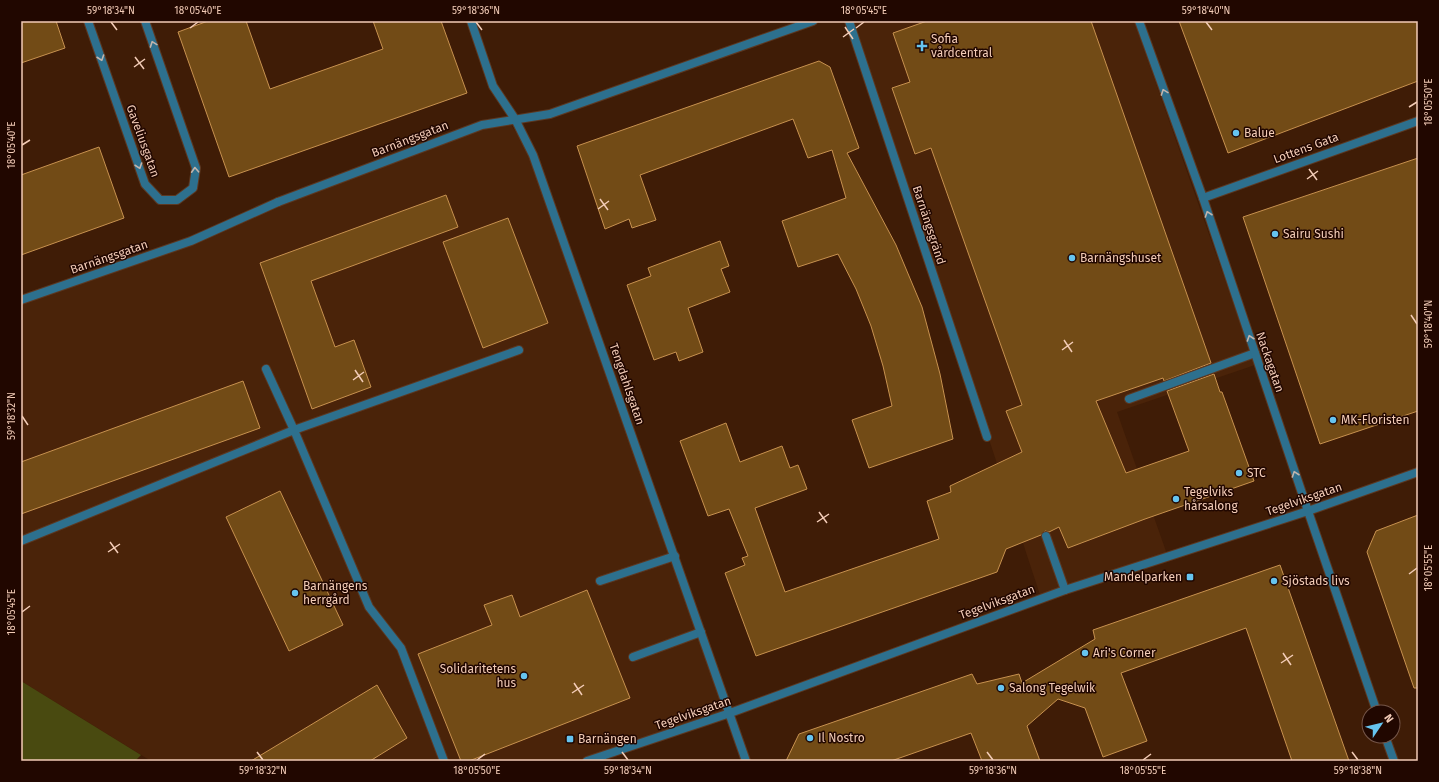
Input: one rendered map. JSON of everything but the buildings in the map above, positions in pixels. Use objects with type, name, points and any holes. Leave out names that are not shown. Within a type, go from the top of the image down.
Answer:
[{"type":"street","name":"Gaveliusgatan","points":[[88,21],[145,184],[160,200],[177,200],[193,188],[196,168],[145,21]]},
{"type":"street","name":"Tengdahlsgatan","points":[[471,21],[493,86],[515,119],[533,155],[702,632],[746,761]]},
{"type":"street","name":"Barnängsgatan","points":[[21,300],[191,241],[278,202],[482,125],[550,114],[813,21]]},
{"type":"street","name":"Barnängsgränd","points":[[849,21],[987,437]]},
{"type":"street","name":"Nackagatan","points":[[1139,21],[1203,198],[1374,704]]},
{"type":"street","name":"Lottens Gata","points":[[1203,198],[1418,121]]},
{"type":"street","points":[[21,541],[294,430],[519,350]]},
{"type":"street","points":[[1129,400],[1255,353]]},
{"type":"street","points":[[266,369],[294,430],[369,607],[401,648],[444,761]]},
{"type":"street","name":"Tegelviksgatan","points":[[587,761],[730,714],[1064,590],[1308,511],[1418,472]]},
{"type":"street","points":[[1046,536],[1064,590]]},
{"type":"street","points":[[600,581],[675,556]]},
{"type":"street","points":[[633,657],[702,632]]},
{"type":"street","points":[[1388,744],[1394,761]]},
{"type":"shaded area","name":"Barnängshuset","points":[[852,21],[1134,21],[1255,365],[1117,412],[1168,557],[1042,601]]},
{"type":"shaded area","points":[[510,123],[530,154],[727,712],[590,761],[151,761],[21,681],[21,299],[484,128]]},
{"type":"shaded area","points":[[21,681],[141,755],[135,761],[21,761]]},
{"type":"place","name":"Sofia vårdcentral","points":[[922,46]]},
{"type":"place","name":"Balue","points":[[1236,133]]},
{"type":"place","name":"Sairu Sushi","points":[[1275,234]]},
{"type":"place","name":"Barnängshuset","points":[[1072,258]]},
{"type":"place","name":"MK-Floristen","points":[[1333,420]]},
{"type":"place","name":"STC","points":[[1239,473]]},
{"type":"place","name":"Tegelviks hårsalong","points":[[1176,499]]},
{"type":"place","name":"Mandelparken","points":[[1190,577]]},
{"type":"place","name":"Sjöstads livs","points":[[1274,581]]},
{"type":"place","name":"Barnängens herrgård","points":[[295,593]]},
{"type":"place","name":"Ari's Corner","points":[[1085,653]]},
{"type":"place","name":"Solidaritetens hus","points":[[524,676]]},
{"type":"place","name":"Salong Tegelwik","points":[[1001,688]]},
{"type":"place","name":"Il Nostro","points":[[810,738]]},
{"type":"place","name":"Barnängen","points":[[570,739]]}]
